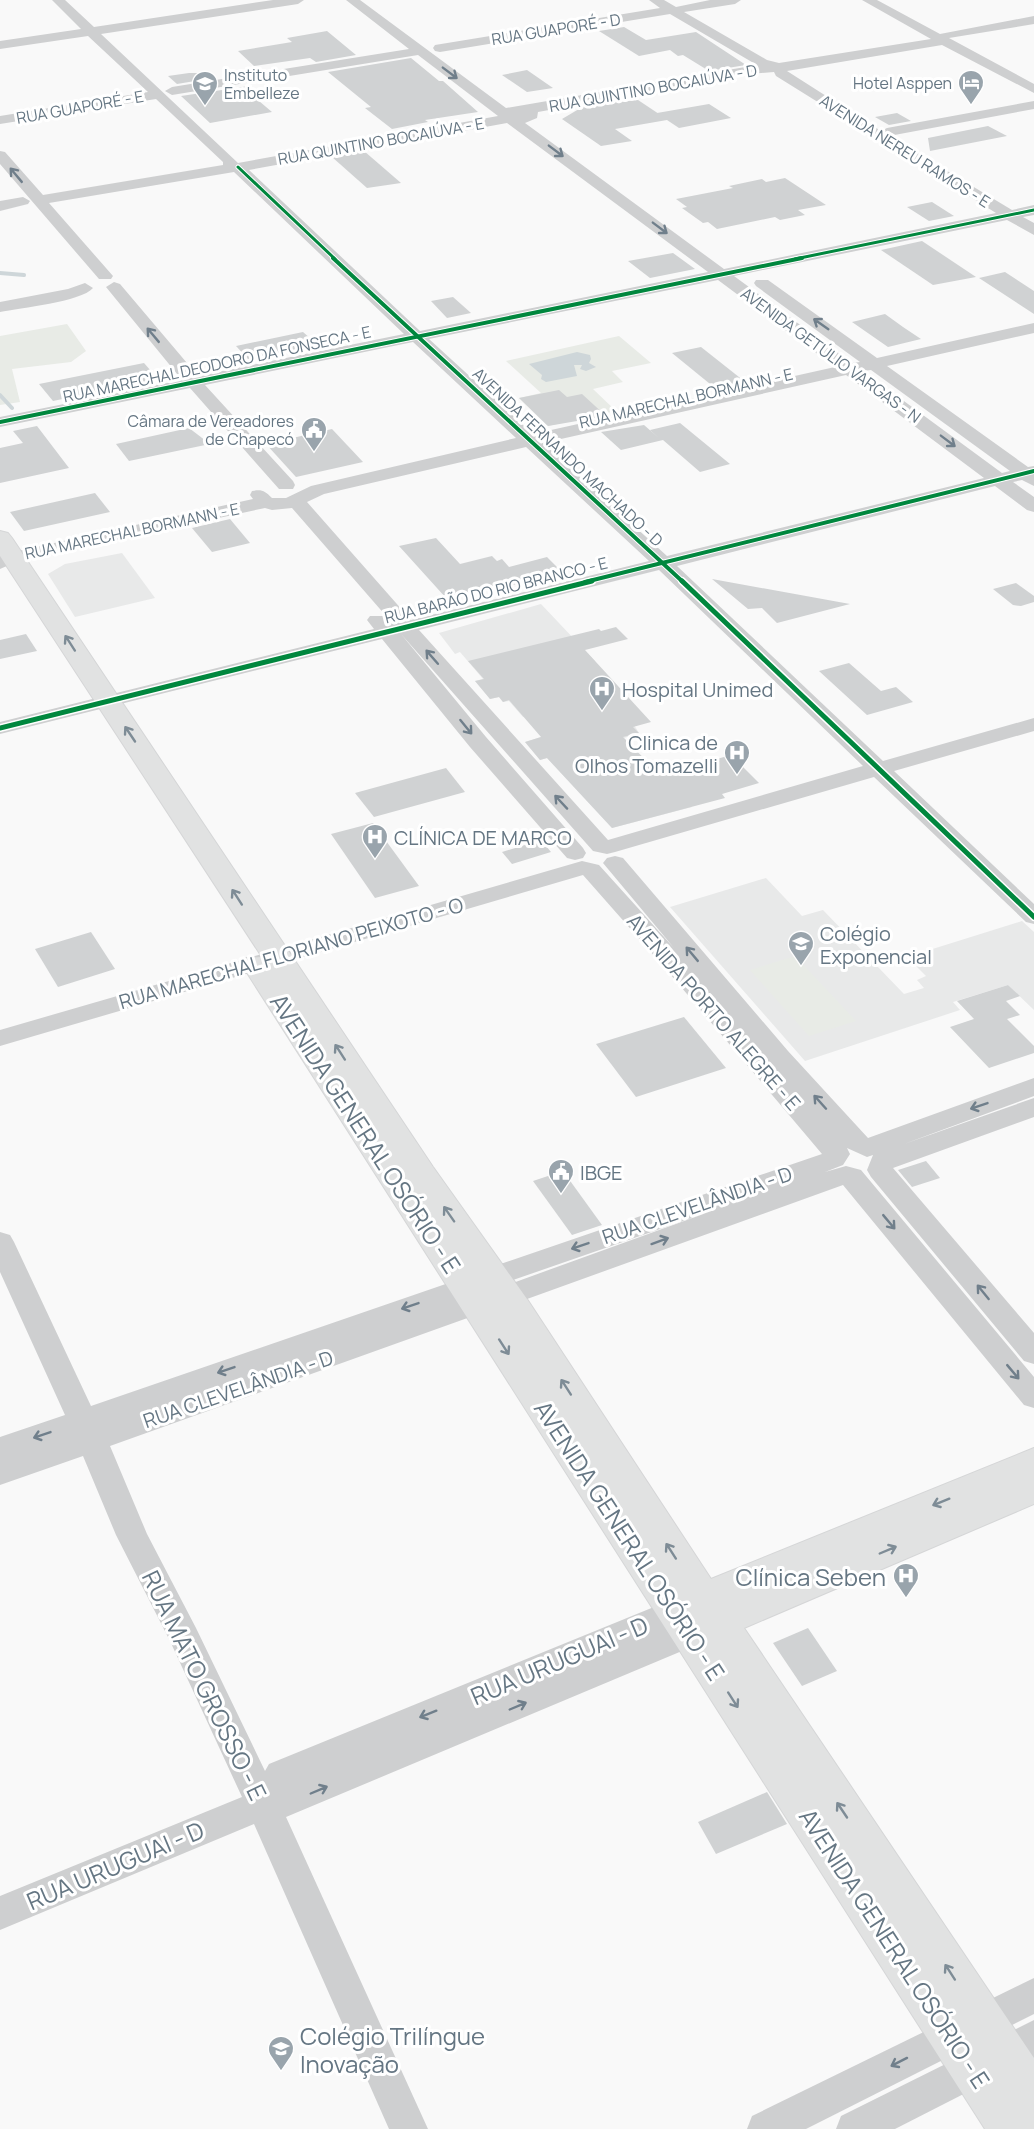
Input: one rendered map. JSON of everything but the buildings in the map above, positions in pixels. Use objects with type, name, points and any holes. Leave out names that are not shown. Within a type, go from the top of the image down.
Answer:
[{"type":"main road","name":"AVENIDA GENERAL OSÓRIO - E","points":[[3,554],[95,699],[697,1617],[989,2043],[1034,2099]]},
{"type":"main road","name":"RUA URUGUAI - D","points":[[697,1617],[1034,1463]]},
{"type":"main road","name":"RUA URUGUAI - D","points":[[697,1617],[1034,1488]]},
{"type":"main road","name":"AVENIDA GENERAL OSÓRIO - E","points":[[989,2043],[1012,2129]]},
{"type":"street","name":"AVENIDA FERNANDO MACHADO - D","points":[[58,0],[164,91],[668,556],[892,771]]},
{"type":"street","name":"AVENIDA FERNANDO MACHADO - D","points":[[72,0],[94,29]]},
{"type":"street","points":[[94,29],[272,0]]},
{"type":"street","points":[[0,43],[298,0]]},
{"type":"street","name":"AVENIDA GETÚLIO VARGAS - N","points":[[352,0],[508,116],[728,267],[872,361],[1029,471]]},
{"type":"street","points":[[375,0],[393,14]]},
{"type":"street","name":"RUA GUAPORÉ - D","points":[[456,59],[436,44],[470,41],[643,13],[670,5],[735,0]]},
{"type":"street","points":[[868,0],[1034,83]]},
{"type":"street","points":[[879,0],[1034,89]]},
{"type":"street","name":"AVENIDA NEREU RAMOS - E","points":[[670,5],[775,60],[781,73],[862,126],[1034,221]]},
{"type":"street","name":"RUA QUINTINO BOCAIÚVA - D","points":[[508,116],[525,119],[532,114],[756,74],[1034,20]]},
{"type":"street","name":"RUA QUINTINO BOCAIÚVA - D","points":[[944,38],[1034,25]]},
{"type":"street","name":"RUA GUAPORÉ - E","points":[[0,120],[418,49]]},
{"type":"street","name":"AVENIDA NEREU RAMOS - E","points":[[780,68],[793,71],[1015,211],[1034,230]]},
{"type":"street","name":"RUA GUAPORÉ - E","points":[[0,114],[164,91]]},
{"type":"street","points":[[504,94],[532,114]]},
{"type":"street","points":[[916,131],[1034,105]]},
{"type":"street","points":[[892,135],[1034,111]]},
{"type":"street","name":"RUA QUINTINO BOCAIÚVA - E","points":[[0,206],[28,198],[508,116]]},
{"type":"street","points":[[0,155],[58,239],[96,286],[182,381],[392,625]]},
{"type":"street","points":[[0,178],[28,198]]},
{"type":"street","name":"RUA QUINTINO BOCAIÚVA - E","points":[[0,199],[28,198]]},
{"type":"street","name":"RUA MARECHAL DEODORO DA FONSECA - E","points":[[0,422],[182,381],[728,267],[1015,211],[1034,203]]},
{"type":"street","name":"AVENIDA GETÚLIO VARGAS - N","points":[[728,267],[846,366],[1034,506]]},
{"type":"street","points":[[0,299],[96,286]]},
{"type":"street","points":[[0,307],[96,286]]},
{"type":"street","points":[[116,315],[182,381],[234,454]]},
{"type":"street","points":[[872,361],[1034,321]]},
{"type":"street","points":[[872,361],[1034,328]]},
{"type":"street","name":"RUA MARECHAL BORMANN - E","points":[[3,554],[278,493],[318,490],[493,445],[872,361]]},
{"type":"street","name":"RUA MARECHAL DEODORO DA FONSECA - E","points":[[0,414],[182,381]]},
{"type":"street","name":"RUA BARÃO DO RIO BRANCO - E","points":[[0,728],[95,699],[994,476],[1029,471]]},
{"type":"street","name":"AVENIDA PORTO ALEGRE - E","points":[[392,625],[509,745],[610,854],[779,1057],[1034,1397]]},
{"type":"street","name":"AVENIDA PORTO ALEGRE - E","points":[[392,625],[487,751],[580,862],[1034,1353]]},
{"type":"street","name":"RUA BARÃO DO RIO BRANCO - E","points":[[0,717],[95,699]]},
{"type":"street","points":[[610,854],[892,771],[1034,724]]},
{"type":"street","points":[[892,771],[1034,735]]},
{"type":"street","points":[[487,751],[509,745]]},
{"type":"street","points":[[892,771],[1034,894]]},
{"type":"street","points":[[892,771],[1034,916]]},
{"type":"street","name":"RUA MARECHAL FLORIANO PEIXOTO - O","points":[[0,1038],[88,1005],[580,862],[609,868],[610,854]]},
{"type":"street","name":"RUA MARECHAL FLORIANO PEIXOTO - O","points":[[0,1023],[88,1005]]},
{"type":"street","name":"RUA CLEVELÂNDIA - D","points":[[0,1473],[88,1430],[485,1291],[816,1184],[857,1161],[1034,1087]]},
{"type":"street","name":"RUA CLEVELÂNDIA - D","points":[[857,1161],[1034,1107]]},
{"type":"street","name":"RUA MATO GROSSO - E","points":[[0,1242],[88,1430],[132,1535],[185,1638],[263,1804],[409,2129]]},
{"type":"street","name":"RUA CLEVELÂNDIA - D","points":[[0,1449],[88,1430]]},
{"type":"street","name":"RUA URUGUAI - D","points":[[0,1913],[263,1804],[290,1802],[476,1709],[697,1617]]},
{"type":"street","points":[[855,2129],[989,2043],[1034,1995]]},
{"type":"street","points":[[766,2129],[989,2043]]},
{"type":"shaded area","points":[[67,324],[86,351],[71,362],[12,369],[20,402],[0,405],[0,336]]},
{"type":"shaded area","points":[[619,336],[651,363],[612,371],[623,382],[593,389],[616,411],[548,426],[519,398],[541,393],[506,361]]},
{"type":"shaded area","points":[[577,352],[590,355],[589,363],[596,367],[586,371],[580,369],[582,365],[574,365],[577,376],[546,382],[541,379],[542,375],[529,364]]},
{"type":"shaded area","points":[[122,553],[155,598],[75,617],[48,574],[65,564]]},
{"type":"shaded area","name":"Hospital Unimed","points":[[541,604],[594,660],[639,733],[624,738],[692,807],[612,828],[547,758],[540,760],[525,742],[541,737],[558,708],[523,717],[509,701],[503,702],[499,697],[490,699],[475,681],[483,679],[460,652],[455,654],[439,633]]},
{"type":"shaded area","name":"Colégio Exponencial","points":[[766,878],[802,916],[823,910],[904,994],[924,988],[917,980],[926,976],[907,957],[1022,921],[1034,932],[1034,1010],[1008,985],[953,1002],[960,1010],[805,1061],[670,907]]},
{"type":"shaded area","points":[[795,956],[856,1021],[809,1036],[750,970]]},
{"type":"waterway","points":[[0,273],[24,275]]},
{"type":"waterway","points":[[0,395],[12,408]]},
{"type":"cycle path","points":[[238,167],[410,331],[662,562],[1034,917]]},
{"type":"cycle path","points":[[0,422],[1034,210]]},
{"type":"cycle path","points":[[0,728],[1034,471]]},
{"type":"place","name":"Hotel Asppen","points":[[971,106]]},
{"type":"place","name":"Instituto Embelleze","points":[[205,107]]},
{"type":"place","name":"Câmara de Vereadores de Chapecó","points":[[314,453]]},
{"type":"place","name":"Hospital Unimed","points":[[602,712]]},
{"type":"place","name":"Clinica de Olhos Tomazelli","points":[[737,776]]},
{"type":"place","name":"CLÍNICA DE MARCO","points":[[375,860]]},
{"type":"place","name":"Colégio Exponencial","points":[[801,967]]},
{"type":"place","name":"IBGE","points":[[561,1195]]},
{"type":"place","name":"Clínica Seben","points":[[906,1599]]},
{"type":"place","name":"Colégio Trilíngue Inovação","points":[[281,2072]]}]
